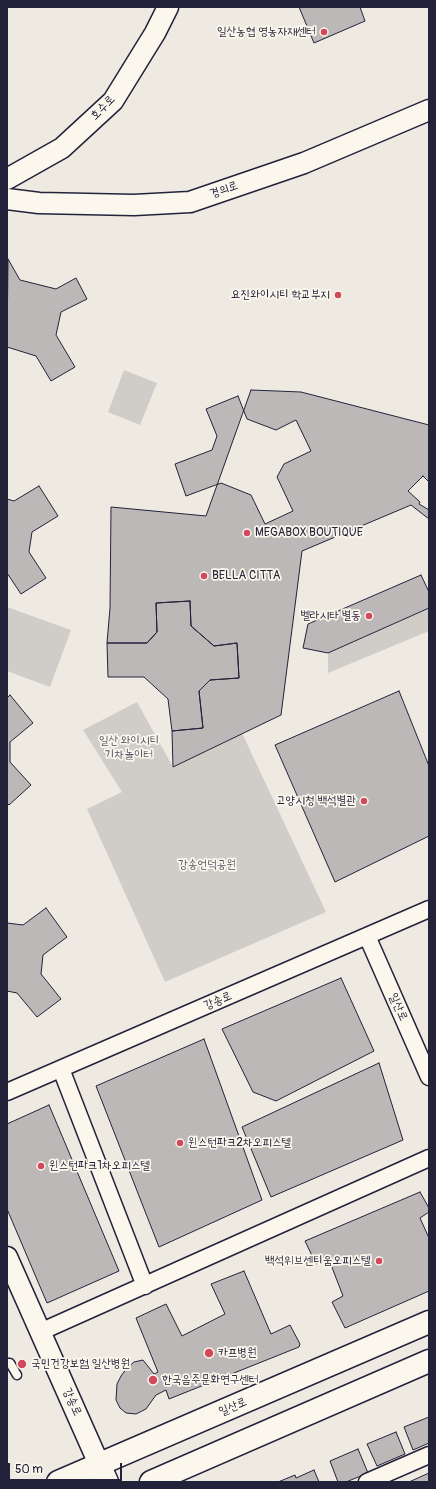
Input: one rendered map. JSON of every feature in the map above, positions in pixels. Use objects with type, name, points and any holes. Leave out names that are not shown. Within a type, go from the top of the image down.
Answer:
[{"type":"main road","name":"일산로","points":[[58,1482],[103,1473],[429,1322]]},
{"type":"main road","points":[[151,1482],[429,1361]]},
{"type":"street","name":"호수로","points":[[7,179],[62,148],[113,101],[155,33],[168,7]]},
{"type":"street","name":"경의로","points":[[7,199],[39,203],[134,205],[190,202],[304,163],[429,110]]},
{"type":"street","name":"강송로","points":[[7,1092],[429,909]]},
{"type":"street","name":"일산로","points":[[367,936],[429,1077]]},
{"type":"street","points":[[61,1068],[145,1286]]},
{"type":"street","points":[[40,1332],[429,1158]]},
{"type":"street","name":"강송로","points":[[7,1257],[103,1473]]},
{"type":"street","points":[[368,1482],[429,1455]]},
{"type":"lane","points":[[7,1363],[10,1363],[17,1375]]},
{"type":"green space","points":[[124,370],[157,383],[140,425],[108,412]]},
{"type":"green space","points":[[7,607],[71,630],[50,687],[7,671]]},
{"type":"green space","points":[[429,608],[429,631],[328,673],[328,653]]},
{"type":"green space","name":"강송언덕공원","points":[[137,702],[173,767],[242,733],[326,912],[165,982],[87,809],[122,792],[83,730]]},
{"type":"building","name":"일산농협 영농자재센터","points":[[299,7],[360,7],[365,21],[314,43]]},
{"type":"building","points":[[8,259],[20,280],[56,289],[76,278],[87,299],[61,312],[56,335],[75,367],[51,381],[36,356],[7,347]]},
{"type":"building","name":"BELLA CITTA","points":[[251,390],[301,392],[429,425],[429,519],[411,505],[302,551],[281,715],[173,767],[172,731],[203,728],[199,691],[210,680],[239,678],[237,643],[214,646],[191,626],[190,601],[156,603],[157,632],[147,643],[107,643],[110,608],[111,507],[206,516]]},
{"type":"building","points":[[238,396],[247,419],[276,430],[296,420],[311,451],[284,464],[277,477],[293,511],[265,524],[251,495],[221,483],[186,496],[175,464],[212,450],[217,436],[206,409]]},
{"type":"building","points":[[423,476],[429,482],[429,510],[419,504],[420,502],[408,491]]},
{"type":"building","points":[[39,486],[58,516],[32,532],[29,552],[46,578],[21,594],[7,573],[7,499],[14,501]]},
{"type":"building","name":"벨라시타 별동","points":[[421,575],[429,592],[429,608],[328,653],[303,648],[308,624]]},
{"type":"building","points":[[190,601],[191,626],[214,646],[237,643],[239,678],[210,680],[199,691],[203,728],[172,731],[168,699],[144,677],[108,677],[107,643],[147,643],[157,632],[156,603]]},
{"type":"building","name":"고양시청 백석별관","points":[[399,691],[429,766],[429,836],[335,882],[275,745]]},
{"type":"building","points":[[10,695],[33,723],[10,742],[10,762],[31,785],[9,805],[7,803],[7,698]]},
{"type":"building","points":[[46,908],[67,937],[43,955],[41,974],[61,999],[37,1017],[17,993],[7,991],[7,923],[23,925]]},
{"type":"building","points":[[341,978],[374,1051],[276,1101],[253,1092],[222,1029]]},
{"type":"building","name":"윈스턴파크2차오피스텔","points":[[204,1039],[262,1200],[159,1247],[96,1086]]},
{"type":"building","points":[[379,1063],[403,1140],[271,1197],[242,1127]]},
{"type":"building","name":"윈스턴파크1차오피스텔","points":[[49,1105],[119,1271],[47,1303],[7,1209],[7,1124]]},
{"type":"building","name":"백석위브센티움오피스텔","points":[[420,1192],[429,1208],[429,1212],[420,1218],[429,1238],[429,1291],[345,1328],[332,1302],[343,1296],[328,1257],[316,1264],[305,1241]]},
{"type":"building","points":[[244,1271],[271,1334],[290,1325],[300,1344],[299,1347],[169,1399],[166,1390],[156,1395],[146,1409],[136,1414],[126,1413],[120,1408],[116,1400],[117,1384],[127,1368],[134,1362],[143,1360],[154,1374],[158,1372],[136,1318],[166,1304],[182,1336],[225,1314],[211,1284]]},
{"type":"building","points":[[429,1417],[429,1443],[413,1450],[404,1427]]},
{"type":"building","points":[[396,1432],[405,1454],[377,1466],[367,1444]]},
{"type":"building","points":[[358,1449],[368,1473],[346,1482],[338,1482],[330,1461]]},
{"type":"building","points":[[314,1470],[319,1482],[278,1482],[295,1475],[296,1478]]},
{"type":"building","points":[[429,1473],[429,1482],[409,1482]]},
{"type":"place","name":"일산농협 영농자재센터","points":[[324,32]]},
{"type":"place","name":"요진와이시티 학교부지","points":[[338,295]]},
{"type":"place","name":"MEGABOX BOUTIQUE","points":[[247,533]]},
{"type":"place","name":"BELLA CITTA","points":[[204,576]]},
{"type":"place","name":"벨라시타 별동","points":[[369,616]]},
{"type":"place","name":"고양시청 백석별관","points":[[364,801]]},
{"type":"place","name":"윈스턴파크2차오피스텔","points":[[180,1143]]},
{"type":"place","name":"윈스턴파크1차오피스텔","points":[[41,1166]]},
{"type":"place","name":"백석위브센티움오피스텔","points":[[379,1261]]},
{"type":"place","name":"카프병원","points":[[209,1353]]},
{"type":"place","name":"국민건강보험 일산병원","points":[[22,1364]]},
{"type":"place","name":"한국음주문화연구센터","points":[[153,1380]]},
{"type":"park label","name":"일산 와이시티 기차놀이터","points":[[129,748]]}]
